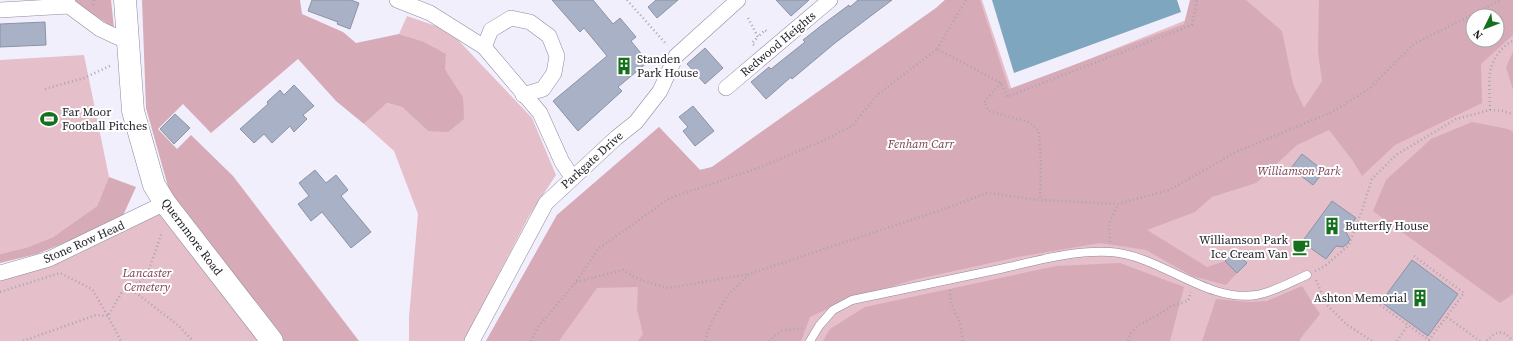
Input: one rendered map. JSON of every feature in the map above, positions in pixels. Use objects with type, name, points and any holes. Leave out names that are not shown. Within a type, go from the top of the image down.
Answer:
[{"type":"street","name":"Quernmore Road","points":[[125,0],[133,111],[154,185],[165,203],[272,341]]},
{"type":"street","points":[[397,0],[430,13],[484,47],[540,113],[562,162],[572,177]]},
{"type":"street","name":"Parkgate Drive","points":[[472,341],[546,203],[572,177],[636,122],[660,91],[676,56],[738,0]]},
{"type":"street","name":"Redwood Heights","points":[[726,88],[830,0]]},
{"type":"street","points":[[0,10],[68,3],[128,50]]},
{"type":"street","points":[[484,47],[491,30],[511,18],[530,22],[550,36],[557,56],[554,73],[543,89],[524,95]]},
{"type":"street","name":"Stone Row Head","points":[[0,273],[49,259],[165,203]]},
{"type":"lane","points":[[810,341],[819,326],[833,310],[852,300],[1066,254],[1111,252],[1144,259],[1194,282],[1222,293],[1238,296],[1257,295],[1278,288],[1310,274]]},
{"type":"path","points":[[531,341],[538,327],[576,282],[598,249],[670,198],[761,167],[820,142],[852,126],[876,95],[937,49],[966,0]]},
{"type":"path","points":[[937,49],[1002,83],[1007,97],[1192,25],[1197,0]]},
{"type":"path","points":[[576,282],[623,270],[640,280],[669,288],[749,274],[944,209],[987,193],[1040,200],[1118,204],[1169,190],[1236,152],[1332,112],[1369,89],[1414,44],[1501,0]]},
{"type":"path","points":[[629,1],[676,56]]},
{"type":"path","points":[[748,18],[758,37]]},
{"type":"path","points":[[752,43],[765,30]]},
{"type":"path","points":[[1490,110],[1491,68],[1507,44],[1513,41]]},
{"type":"path","points":[[45,89],[84,78],[128,50]]},
{"type":"path","points":[[1002,83],[984,102],[989,112],[1029,122],[1039,131],[1041,164],[1040,200]]},
{"type":"path","points":[[1372,341],[1346,324],[1326,304],[1310,274],[1325,266],[1349,245],[1372,179],[1396,155],[1456,119],[1490,110],[1503,111],[1513,114]]},
{"type":"path","points":[[1111,252],[1109,224],[1118,204]]},
{"type":"path","points":[[126,285],[138,283],[148,275],[162,232]]},
{"type":"path","points":[[1380,305],[1429,340],[1464,293],[1414,256]]},
{"type":"path","points":[[0,292],[60,273],[92,289],[121,341]]},
{"type":"path","points":[[705,341],[711,322],[728,295],[749,274]]},
{"type":"path","points":[[949,280],[952,303],[960,323],[963,341]]},
{"type":"path","points":[[1128,341],[1131,333],[1139,325],[1171,306],[1188,301],[1194,282]]},
{"type":"path","points":[[108,316],[126,285]]},
{"type":"path","points":[[126,285],[179,326],[193,341]]},
{"type":"path","points":[[23,341],[96,315],[108,316]]},
{"type":"path","points":[[1447,317],[1480,341]]},
{"type":"path","points":[[1398,341],[1408,325]]},
{"type":"path","points":[[769,341],[781,331],[819,326]]},
{"type":"path","points":[[1487,341],[1494,333],[1498,332],[1506,334],[1513,341]]},
{"type":"green space","points":[[73,0],[111,0],[114,28],[74,2]]},
{"type":"green space","points":[[142,0],[300,0],[302,14],[343,32],[356,43],[399,34],[422,41],[446,54],[445,69],[463,97],[464,119],[448,132],[428,131],[402,107],[387,103],[364,124],[336,101],[298,59],[211,133],[183,104],[158,129],[177,149],[191,135],[233,176],[359,341],[283,341],[169,190],[146,108]]},
{"type":"green space","name":"Williamson Park","points":[[945,0],[982,0],[1012,90],[1211,10],[1209,0],[1513,0],[1513,341],[486,341],[557,215],[659,127],[700,170],[712,167],[936,8]]},
{"type":"green space","name":"Fenham Carr","points":[[945,0],[980,0],[1009,89],[1184,24],[1190,0],[1246,0],[1282,31],[1293,84],[1304,108],[1322,81],[1318,52],[1319,0],[1513,0],[1513,35],[1505,42],[1505,8],[1465,8],[1465,48],[1499,48],[1481,64],[1482,103],[1395,145],[1362,176],[1353,161],[1329,130],[1297,145],[1256,183],[1212,197],[1195,212],[1147,230],[1207,267],[1225,261],[1237,273],[1226,285],[1192,276],[1146,250],[1100,243],[1018,257],[913,280],[849,299],[810,317],[801,341],[638,341],[643,334],[637,309],[638,287],[597,288],[559,341],[486,341],[557,215],[659,127],[700,170],[712,167],[936,8]]},
{"type":"green space","points":[[407,16],[436,26],[458,40],[532,118],[556,175],[529,216],[464,341],[409,341],[409,317],[418,214],[394,151],[364,124],[387,103],[402,107],[428,131],[463,97],[445,69],[422,41],[399,34]]},
{"type":"green space","points":[[1513,52],[1513,90],[1506,67]]},
{"type":"green space","name":"Far Moor Football Pitches","points":[[84,55],[109,177],[97,206],[53,237],[28,247],[0,254],[0,60]]},
{"type":"green space","points":[[1472,122],[1508,129],[1513,132],[1513,294],[1500,303],[1373,211],[1386,180],[1431,139]]},
{"type":"green space","points":[[109,177],[136,187],[121,220],[37,254],[0,263],[0,254],[28,247],[53,237],[97,206]]},
{"type":"green space","name":"Lancaster Cemetery","points":[[165,203],[272,341],[0,341],[0,273]]},
{"type":"green space","points":[[1120,263],[1184,287],[1170,341],[823,341],[830,329],[865,307],[1056,266]]},
{"type":"green space","points":[[1302,286],[1320,314],[1300,341],[1202,341],[1216,299],[1249,302],[1267,301]]},
{"type":"water","points":[[992,0],[1177,0],[1181,12],[1014,73]]},
{"type":"building","points":[[312,0],[351,0],[359,3],[350,29],[337,24],[338,22],[308,11]]},
{"type":"building","name":"Standen Park House","points":[[552,0],[593,0],[613,24],[620,18],[636,37],[631,41],[648,62],[618,87],[622,91],[578,131],[553,101],[607,56],[584,28],[580,32]]},
{"type":"building","points":[[656,0],[678,0],[657,18],[648,7]]},
{"type":"building","points":[[776,0],[809,0],[791,16]]},
{"type":"building","points":[[858,0],[892,0],[835,43],[792,79],[791,77],[766,99],[751,82],[769,67],[771,69],[805,42],[803,40],[822,25]]},
{"type":"building","points":[[45,22],[46,45],[0,47],[0,24]]},
{"type":"building","points":[[705,48],[723,68],[705,84],[687,64]]},
{"type":"building","points":[[294,85],[314,106],[303,115],[307,119],[294,132],[290,126],[272,143],[264,134],[254,143],[240,129],[268,104],[267,102],[280,90],[284,95]]},
{"type":"building","points":[[693,106],[714,131],[695,146],[683,131],[688,127],[679,117]]},
{"type":"building","points":[[175,114],[190,128],[174,144],[160,129]]},
{"type":"building","points":[[1302,154],[1324,171],[1313,185],[1291,168]]},
{"type":"building","points":[[315,170],[326,183],[336,175],[348,190],[341,196],[371,232],[351,248],[322,212],[311,221],[298,204],[309,196],[299,183]]},
{"type":"building","name":"Butterfly House","points":[[1332,201],[1356,218],[1346,232],[1350,239],[1348,243],[1343,247],[1336,246],[1326,259],[1302,242]]},
{"type":"building","points":[[1235,251],[1247,263],[1237,273],[1225,261]]},
{"type":"building","name":"Ashton Memorial","points":[[1412,260],[1458,294],[1428,336],[1381,302]]},
{"type":"place","name":"Standen Park House","points":[[624,66]]},
{"type":"place","name":"Far Moor Football Pitches","points":[[49,119]]},
{"type":"place","name":"Butterfly House","points":[[1332,226]]},
{"type":"place","name":"Williamson Park Ice Cream Van","points":[[1301,247]]},
{"type":"place","name":"Ashton Memorial","points":[[1420,298]]}]
